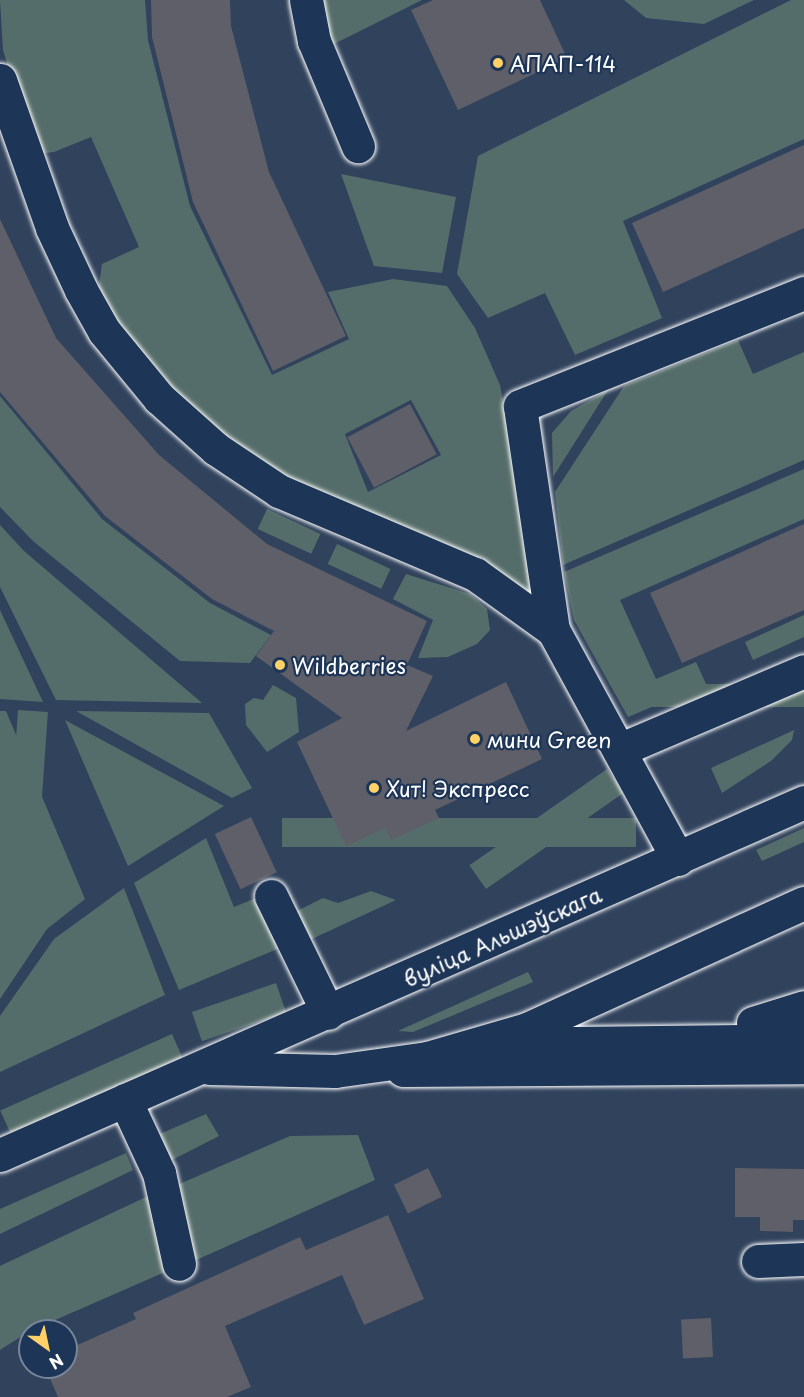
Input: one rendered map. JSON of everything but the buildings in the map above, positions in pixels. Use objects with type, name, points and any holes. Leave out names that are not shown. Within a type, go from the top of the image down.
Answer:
[{"type":"main road","points":[[306,0],[314,41],[358,146]]},
{"type":"main road","points":[[0,80],[52,228],[81,290],[104,331],[159,398],[216,450],[279,491],[475,574],[553,630]]},
{"type":"main road","points":[[678,859],[553,630],[520,406],[804,292]]},
{"type":"main road","points":[[620,750],[804,671]]},
{"type":"main road","name":"вуліца Альшэўскага","points":[[0,1155],[328,1013],[804,802]]},
{"type":"main road","points":[[271,896],[328,1013]]},
{"type":"main road","name":"вуліца Альшэўскага","points":[[198,1068],[335,1071],[427,1058],[504,1036],[804,903]]},
{"type":"main road","points":[[753,1023],[804,1007]]},
{"type":"main road","points":[[504,1036],[804,1021]]},
{"type":"main road","points":[[471,1044],[804,1040]]},
{"type":"main road","points":[[427,1058],[804,1054]]},
{"type":"main road","points":[[335,1071],[804,1067]]},
{"type":"main road","points":[[125,1100],[159,1173],[179,1264]]},
{"type":"main road","points":[[758,1261],[804,1259]]},
{"type":"green space","points":[[0,0],[145,0],[148,40],[190,206],[272,375],[349,339],[328,292],[393,279],[447,286],[475,328],[500,385],[542,604],[479,559],[421,533],[338,507],[224,446],[125,344],[98,292],[102,264],[139,247],[91,137],[54,152],[35,154],[3,50]],"holes":[[[411,400],[441,455],[368,492],[345,434]]]},
{"type":"green space","points":[[313,0],[422,0],[326,48]]},
{"type":"green space","points":[[624,0],[754,0],[704,24],[646,18]]},
{"type":"green space","points":[[791,0],[804,0],[804,139],[623,221],[662,318],[575,355],[545,293],[488,318],[457,274],[478,156]]},
{"type":"green space","points":[[341,174],[456,197],[442,273],[374,266]]},
{"type":"green space","points":[[738,340],[753,374],[804,352],[804,460],[563,565],[555,492],[624,386]]},
{"type":"green space","points":[[608,390],[553,477],[552,433],[571,411]]},
{"type":"green space","points":[[0,396],[102,519],[210,603],[271,635],[250,663],[180,661],[33,541],[0,507]]},
{"type":"green space","points":[[804,469],[804,519],[620,600],[656,679],[696,662],[706,684],[628,717],[574,620],[564,572]]},
{"type":"green space","points":[[267,509],[320,534],[311,554],[258,529]]},
{"type":"green space","points":[[0,525],[24,551],[202,703],[56,700],[0,587]]},
{"type":"green space","points":[[337,544],[390,569],[381,589],[328,564]]},
{"type":"green space","points":[[406,574],[470,594],[487,609],[490,630],[477,644],[448,657],[418,658],[433,620],[393,599]]},
{"type":"green space","points":[[0,610],[43,702],[0,699]]},
{"type":"green space","points":[[804,615],[804,637],[753,660],[745,642]]},
{"type":"green space","points":[[643,684],[804,684],[804,707],[643,707]]},
{"type":"green space","points":[[273,685],[296,698],[299,732],[267,752],[246,725],[245,704],[254,698],[263,700]]},
{"type":"green space","points":[[18,710],[48,712],[34,908],[4,906]]},
{"type":"green space","points":[[0,711],[6,711],[85,899],[47,929],[0,999]]},
{"type":"green space","points":[[76,711],[209,713],[252,788],[232,798]]},
{"type":"green space","points":[[65,720],[224,806],[128,866]]},
{"type":"green space","points":[[794,730],[792,740],[771,761],[722,793],[711,768]]},
{"type":"green space","points":[[607,769],[624,793],[486,889],[469,865]]},
{"type":"green space","points":[[282,818],[636,818],[636,847],[282,847]]},
{"type":"green space","points":[[804,828],[804,842],[762,861],[756,850]]},
{"type":"green space","points":[[206,838],[234,907],[261,896],[282,947],[179,990],[134,883]]},
{"type":"green space","points":[[124,888],[165,995],[0,1072],[0,1016],[54,939]]},
{"type":"green space","points":[[371,891],[396,900],[301,944],[287,916],[323,898],[338,903]]},
{"type":"green space","points":[[528,972],[533,982],[413,1032],[398,1031]]},
{"type":"green space","points":[[276,983],[286,1012],[202,1041],[192,1012]]},
{"type":"green space","points":[[172,1034],[184,1061],[12,1138],[0,1110]]},
{"type":"green space","points":[[206,1114],[219,1136],[170,1161],[155,1136]]},
{"type":"green space","points":[[358,1135],[375,1180],[194,1261],[177,1185],[290,1136]]},
{"type":"green space","points":[[126,1153],[133,1170],[0,1234],[0,1209]]},
{"type":"green space","points":[[150,1195],[165,1272],[57,1319],[18,1319],[18,1339],[0,1350],[0,1266]]},
{"type":"place","name":"АПАП-114","points":[[498,63]]},
{"type":"place","name":"Wildberries","points":[[280,665]]},
{"type":"place","name":"мини Green","points":[[475,739]]},
{"type":"place","name":"Хит! Экспресс","points":[[374,788]]}]
